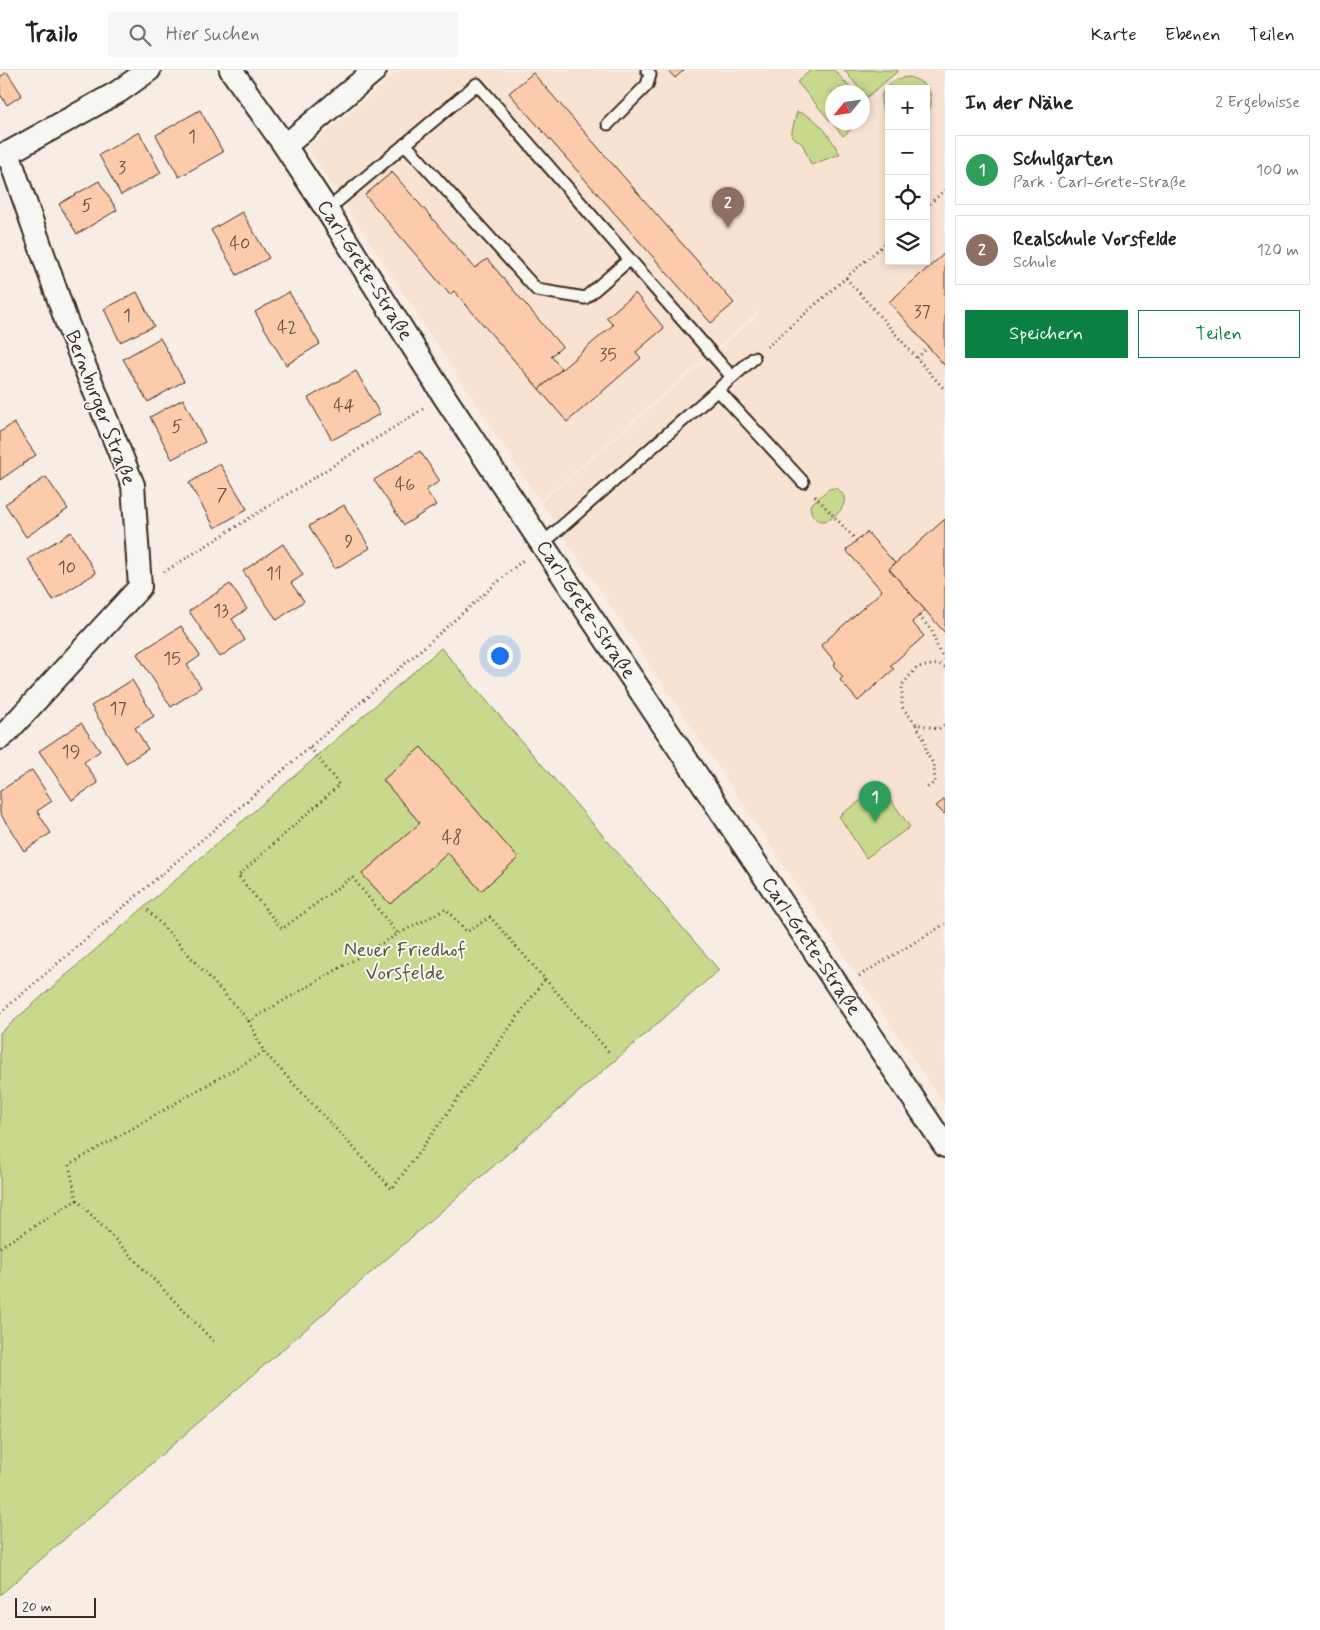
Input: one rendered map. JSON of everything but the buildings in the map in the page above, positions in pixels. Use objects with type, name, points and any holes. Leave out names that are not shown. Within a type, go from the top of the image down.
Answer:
[{"type":"street","points":[[4,154],[118,92],[149,70]]},
{"type":"street","name":"Carl-Grete-Straße","points":[[231,70],[285,146],[444,396],[945,1146]]},
{"type":"street","points":[[285,146],[375,70]]},
{"type":"street","name":"Bernburger Straße","points":[[4,154],[67,323],[133,485],[140,587]]},
{"type":"street","points":[[2,732],[140,587]]},
{"type":"lane","points":[[608,124],[647,85],[650,75],[647,70]]},
{"type":"lane","points":[[327,210],[477,84],[732,377]]},
{"type":"lane","points":[[405,144],[537,290],[585,298],[629,260]]},
{"type":"lane","points":[[542,544],[754,358]]},
{"type":"lane","points":[[718,390],[803,482]]},
{"type":"path","points":[[930,203],[945,190]]},
{"type":"path","points":[[754,358],[885,244]]},
{"type":"path","points":[[846,278],[945,390]]},
{"type":"path","points":[[917,358],[928,347]]},
{"type":"path","points":[[140,587],[444,396]]},
{"type":"path","points":[[803,482],[857,541]]},
{"type":"path","points":[[0,1013],[310,747],[542,544]]},
{"type":"path","points":[[919,616],[932,631],[939,652],[945,659]]},
{"type":"path","points":[[925,789],[935,782],[934,765],[926,752],[925,741],[916,724],[902,707],[902,684],[917,667],[939,664],[945,667]]},
{"type":"path","points":[[916,724],[938,729],[945,725]]},
{"type":"path","points":[[310,747],[339,785],[238,876],[282,929],[352,877],[398,934]]},
{"type":"path","points":[[249,1022],[398,934],[446,909],[467,932],[490,917],[609,1052]]},
{"type":"path","points":[[148,910],[249,1022],[264,1052],[392,1189],[545,979]]},
{"type":"path","points":[[840,988],[945,924]]},
{"type":"path","points":[[214,1342],[77,1200],[69,1165],[264,1052]]},
{"type":"path","points":[[0,1247],[77,1200]]},
{"type":"shaded area","points":[[398,70],[945,70],[945,1106],[541,502],[759,314],[758,312],[540,501],[308,148]]},
{"type":"green space","points":[[811,70],[834,70],[848,85],[825,85],[825,115],[797,82]]},
{"type":"green space","points":[[844,70],[898,71],[870,94],[870,85],[857,85]]},
{"type":"green space","points":[[909,77],[924,85],[888,85]]},
{"type":"green space","points":[[885,89],[885,115],[881,98]]},
{"type":"green space","points":[[797,112],[811,118],[823,128],[840,154],[811,165],[803,145],[791,135]]},
{"type":"green space","points":[[838,130],[850,130],[843,136]]},
{"type":"green space","points":[[835,488],[843,494],[844,502],[841,509],[835,516],[819,521],[813,516],[810,505],[829,489]]},
{"type":"green space","name":"Neuer Friedhof Vorsfelde","points":[[441,648],[719,970],[0,1595],[0,1033]]},
{"type":"green space","points":[[881,786],[910,827],[866,858],[839,816]]},
{"type":"place","name":"Realschule Vorsfelde","points":[[728,228]]},
{"type":"place","name":"Schulgarten","points":[[875,822]]}]
